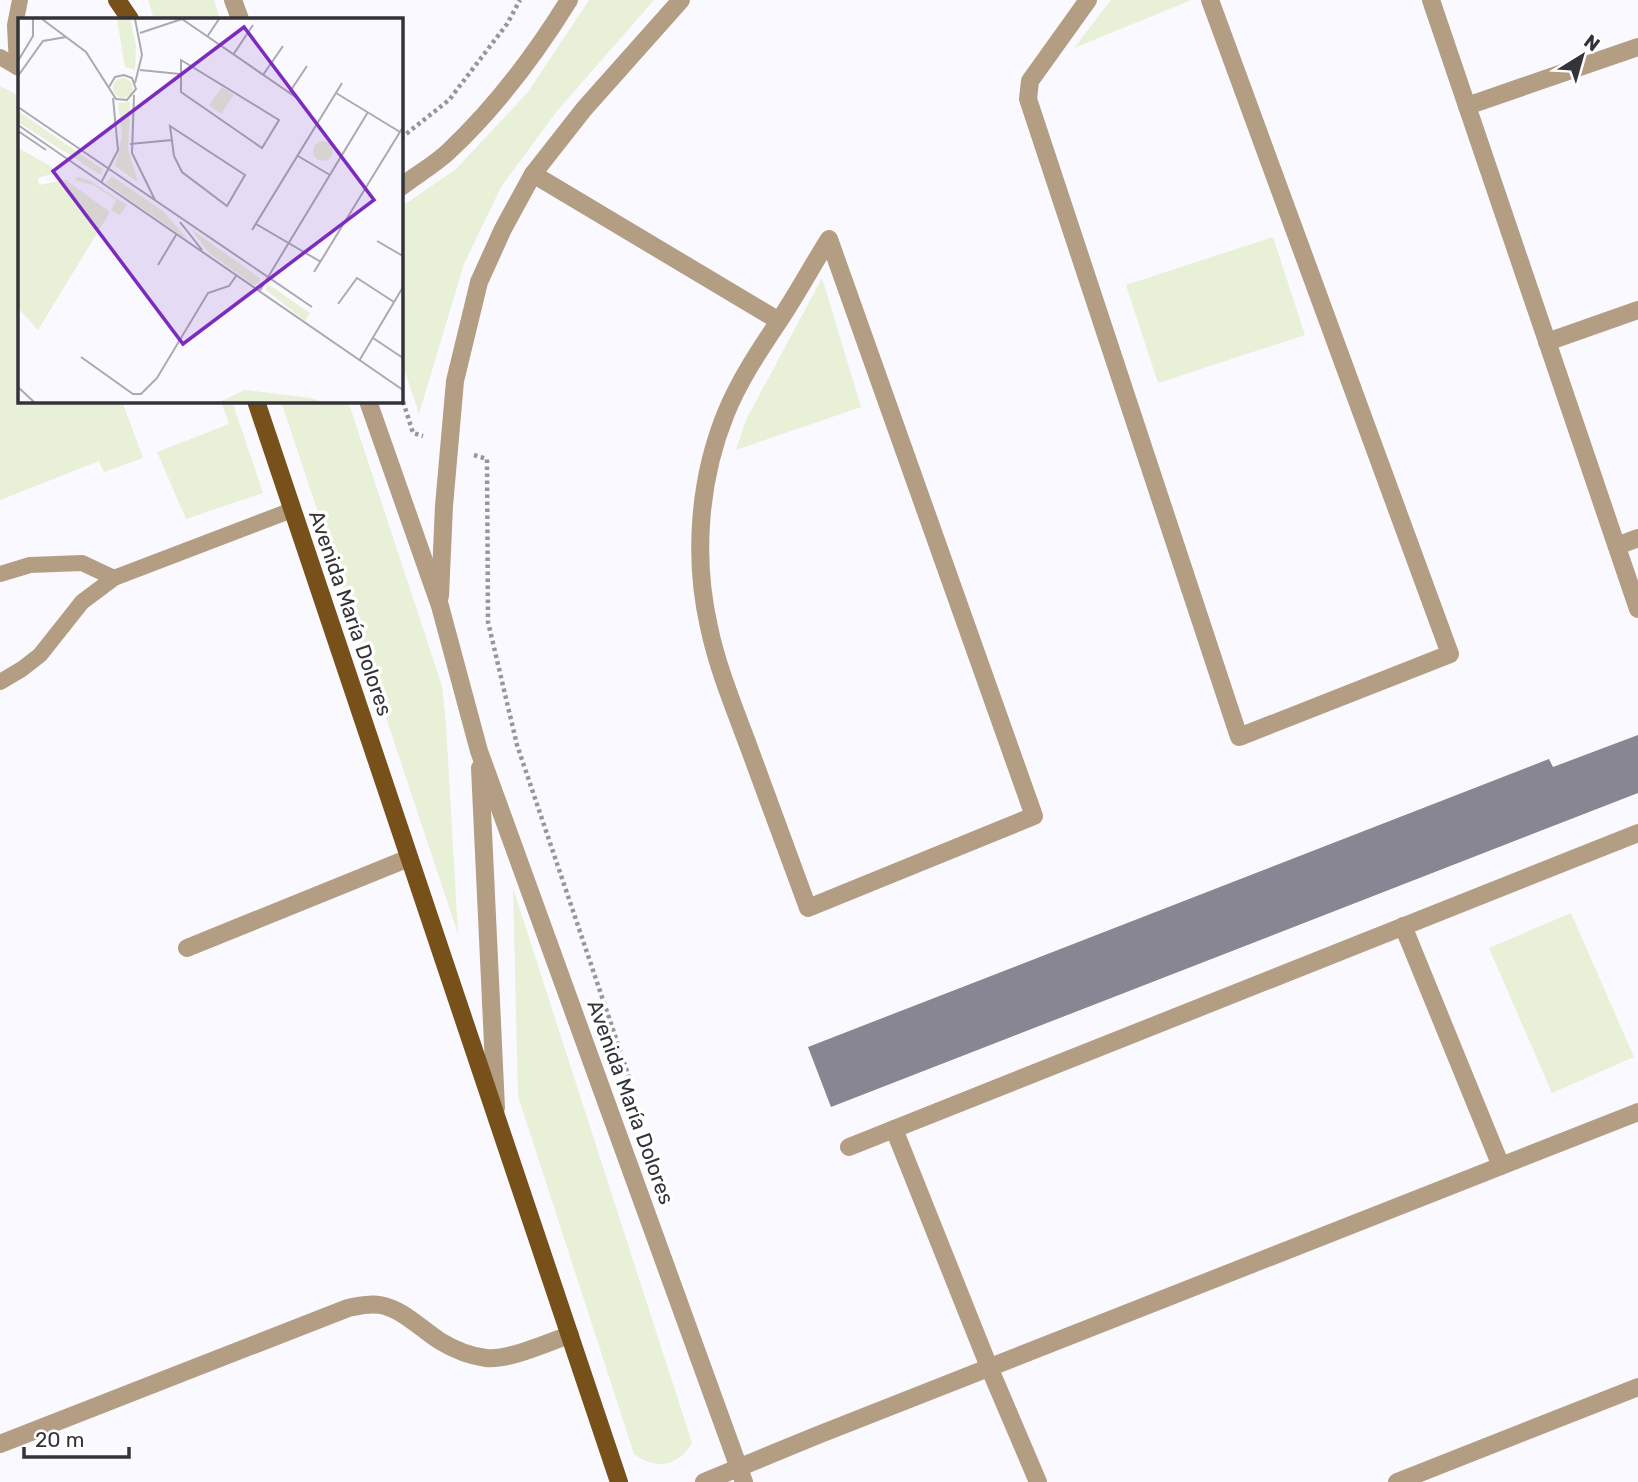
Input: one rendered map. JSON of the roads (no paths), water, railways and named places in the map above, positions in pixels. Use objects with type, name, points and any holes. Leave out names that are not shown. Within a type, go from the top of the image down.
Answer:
[{"type":"main road","points":[[117,0],[131,18]]},
{"type":"main road","points":[[127,0],[132,18]]},
{"type":"main road","name":"Avenida María Dolores","points":[[256,402],[619,1482]]},
{"type":"street","points":[[233,0],[240,18]]},
{"type":"street","points":[[402,186],[447,153],[480,119],[515,78],[569,0]]},
{"type":"street","points":[[440,606],[455,381],[480,282],[503,229],[533,174],[584,109],[681,0]]},
{"type":"street","points":[[1088,0],[1030,82],[1028,99],[1239,737],[1450,654],[1210,0]]},
{"type":"street","points":[[1431,0],[1638,609]]},
{"type":"street","points":[[1467,106],[1638,47]]},
{"type":"street","points":[[533,174],[779,321]]},
{"type":"street","points":[[829,239],[1034,816],[808,908],[720,670],[708,627],[701,583],[700,538],[704,493],[714,450],[725,415],[740,382],[779,321],[829,239]]},
{"type":"street","points":[[1547,342],[1638,310]]},
{"type":"street","name":"Avenida María Dolores","points":[[368,402],[440,606],[480,751],[741,1475]]},
{"type":"street","points":[[1617,546],[1638,538]]},
{"type":"street","name":"Avenida María Dolores","points":[[480,751],[497,1118]]},
{"type":"street","points":[[849,1147],[1638,833]]},
{"type":"street","points":[[187,948],[409,858]]},
{"type":"street","points":[[1403,926],[1501,1166]]},
{"type":"street","points":[[704,1482],[741,1475],[818,1435],[1638,1112]]},
{"type":"street","points":[[894,1129],[1038,1482]]},
{"type":"street","points":[[0,1444],[335,1313],[363,1305],[381,1305],[402,1314],[455,1349],[488,1358],[570,1335]]},
{"type":"street","points":[[1397,1482],[1638,1387]]},
{"type":"lane","points":[[8,62],[20,0]]},
{"type":"lane","points":[[0,682],[40,654],[82,602],[114,578],[292,510]]},
{"type":"lane","points":[[0,574],[30,565],[82,563],[114,578]]}]
